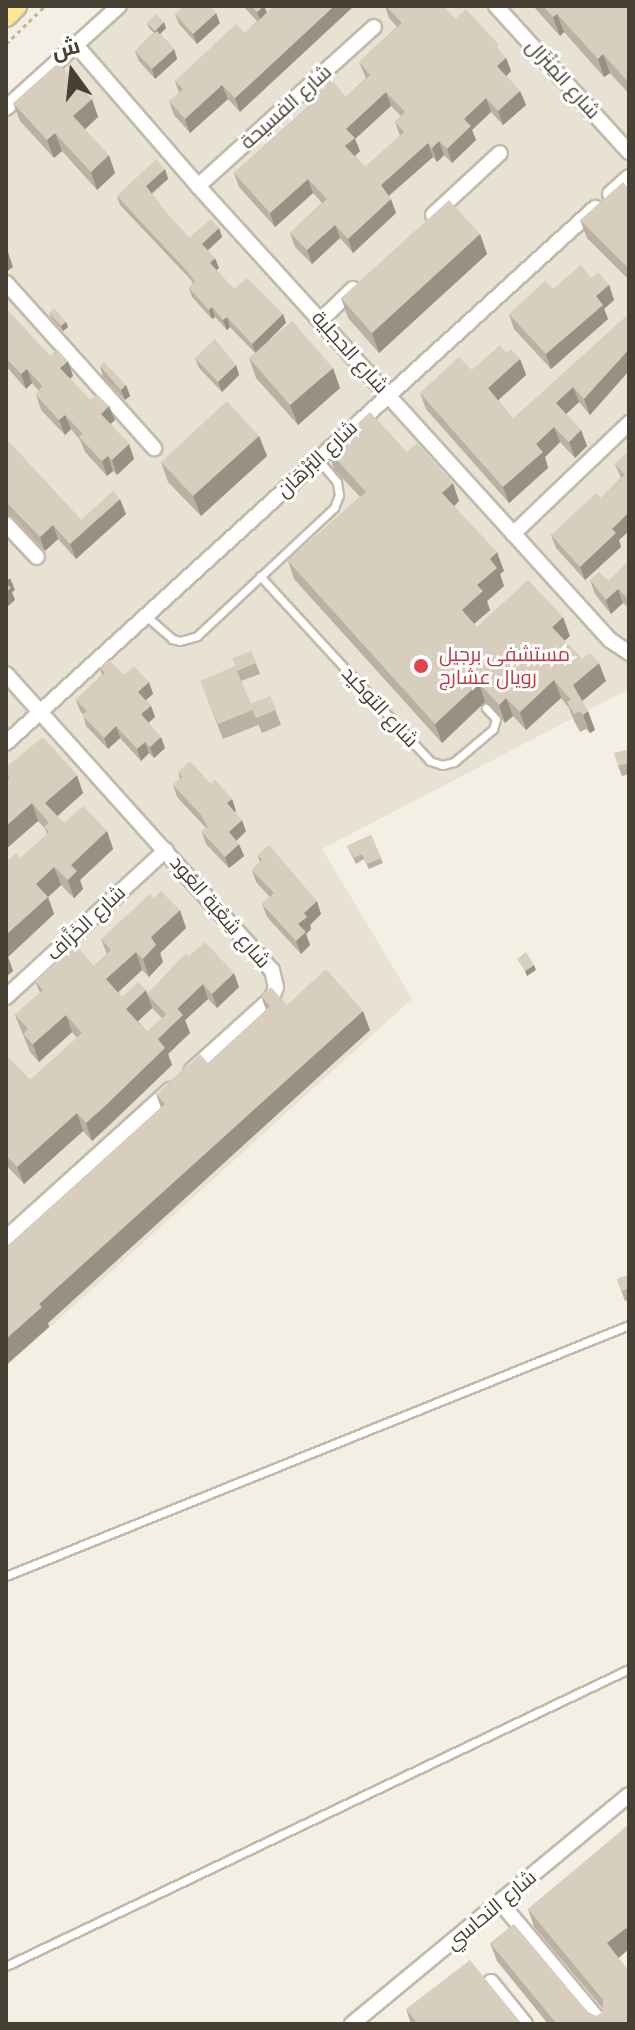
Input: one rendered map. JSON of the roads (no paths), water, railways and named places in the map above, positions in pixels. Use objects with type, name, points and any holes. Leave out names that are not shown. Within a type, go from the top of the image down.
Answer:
[{"type":"main road","points":[[6,15],[15,6]]},
{"type":"street","points":[[6,108],[119,6]]},
{"type":"street","name":"شارع المِنْزَال","points":[[496,6],[629,152]]},
{"type":"street","name":"شارع الفسيحة","points":[[198,186],[374,27]]},
{"type":"street","name":"شارع الحجلية","points":[[76,45],[198,186],[322,319],[513,534],[615,646],[629,653]]},
{"type":"street","points":[[422,225],[500,153]]},
{"type":"street","name":"شارع البُرْهَان","points":[[6,743],[629,177]]},
{"type":"street","points":[[322,319],[366,277]]},
{"type":"street","points":[[6,283],[154,448]]},
{"type":"street","points":[[513,534],[629,423]]},
{"type":"street","points":[[6,524],[37,557]]},
{"type":"street","name":"شارع شِعْبَة العُود","points":[[6,674],[42,710],[266,961],[276,981],[274,992],[9,1228]]},
{"type":"street","name":"شارع الخَزَّاف","points":[[6,997],[166,850]]},
{"type":"street","name":"شارع النحاسي","points":[[352,2024],[627,1800]]},
{"type":"street","points":[[500,1902],[602,2024]]},
{"type":"street","points":[[491,1982],[525,2024]]},
{"type":"lane","points":[[146,616],[172,639],[189,640],[260,576],[337,502],[337,482],[318,459]]},
{"type":"lane","name":"شارع التوكيد","points":[[260,576],[430,761],[442,765],[454,762],[493,729],[496,719],[486,708]]},
{"type":"lane","points":[[6,1576],[629,1325]]},
{"type":"lane","points":[[6,1966],[629,1669]]},
{"type":"place","name":"مستشفى برجيل رويال عشارج","points":[[421,666]]}]
